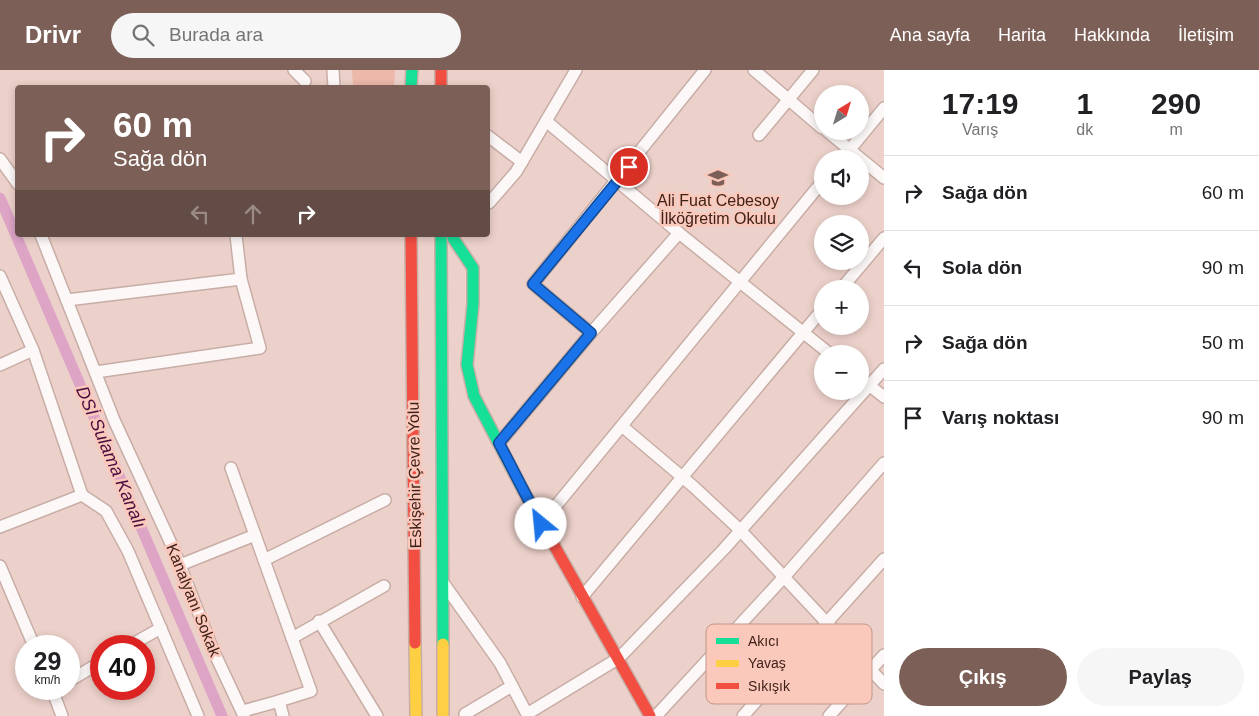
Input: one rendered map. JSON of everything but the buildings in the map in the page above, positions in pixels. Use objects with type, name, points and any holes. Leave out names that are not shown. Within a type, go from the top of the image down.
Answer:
[{"type":"main road","points":[[412,70],[412,85]]},
{"type":"main road","points":[[441,70],[441,85]]},
{"type":"main road","name":"Eskişehir Çevre Yolu","points":[[411,237],[416,716]]},
{"type":"main road","name":"Eskişehir Çevre Yolu","points":[[441,237],[443,716]]},
{"type":"main road","points":[[453,238],[473,268],[473,304],[467,365],[474,396],[541,524],[619,658],[650,716]]},
{"type":"street","points":[[294,70],[304,81]]},
{"type":"street","points":[[333,70],[334,85]]},
{"type":"street","points":[[490,202],[516,172],[576,70]]},
{"type":"street","points":[[591,333],[533,284],[705,70]]},
{"type":"street","points":[[754,70],[814,121]]},
{"type":"street","points":[[759,135],[813,70]]},
{"type":"street","points":[[849,150],[884,108]]},
{"type":"street","points":[[546,121],[679,234],[819,345]]},
{"type":"street","points":[[490,138],[522,162]]},
{"type":"street","points":[[834,140],[843,150]]},
{"type":"street","points":[[0,159],[15,180]]},
{"type":"street","points":[[869,169],[884,178]]},
{"type":"street","points":[[541,524],[623,427],[814,192]]},
{"type":"street","points":[[499,443],[591,333],[679,234]]},
{"type":"street","name":"Kanalyanı Sokak","points":[[42,237],[114,420],[180,566],[213,650],[243,714]]},
{"type":"street","points":[[96,372],[260,348],[240,279],[236,237]]},
{"type":"street","points":[[849,280],[884,238]]},
{"type":"street","points":[[0,276],[3,290],[33,350],[82,495],[106,512],[128,551],[198,716]]},
{"type":"street","points":[[67,300],[240,279]]},
{"type":"street","points":[[582,597],[814,320]]},
{"type":"street","points":[[0,365],[33,350]]},
{"type":"street","points":[[869,379],[884,368]]},
{"type":"street","points":[[869,385],[884,398]]},
{"type":"street","points":[[443,583],[500,663],[527,715],[619,658],[740,530],[850,400]]},
{"type":"street","points":[[623,427],[740,530],[828,624],[884,560]]},
{"type":"street","points":[[741,624],[884,463]]},
{"type":"street","points":[[231,468],[311,691],[243,714]]},
{"type":"street","points":[[0,527],[82,495]]},
{"type":"street","points":[[264,560],[385,500]]},
{"type":"street","points":[[180,566],[255,535]]},
{"type":"street","points":[[0,566],[29,635]]},
{"type":"street","points":[[292,638],[384,586]]},
{"type":"street","points":[[319,622],[377,716]]},
{"type":"street","points":[[149,635],[161,628]]},
{"type":"street","points":[[872,669],[884,655]]},
{"type":"street","points":[[656,716],[706,662]]},
{"type":"street","points":[[872,671],[884,684]]},
{"type":"street","points":[[465,714],[512,686]]},
{"type":"street","points":[[57,700],[62,716]]},
{"type":"street","points":[[279,701],[283,716]]},
{"type":"street","points":[[743,716],[754,704]]},
{"type":"street","points":[[829,716],[840,704]]},
{"type":"shaded area","points":[[352,70],[395,70],[394,85],[353,85]]},
{"type":"waterway","name":"DSİ Sulama Kanalı","points":[[0,198],[15,233]]},
{"type":"waterway","name":"DSİ Sulama Kanalı","points":[[17,237],[222,716]]},
{"type":"traffic: fast","points":[[411,85],[412,70]]},
{"type":"traffic: fast","points":[[441,237],[443,644]]},
{"type":"traffic: fast","points":[[453,238],[473,268],[473,304],[467,365],[474,396],[523,490]]},
{"type":"traffic: slow","points":[[415,643],[416,716]]},
{"type":"traffic: slow","points":[[443,644],[443,716]]},
{"type":"traffic: jam","points":[[441,70],[441,85]]},
{"type":"traffic: jam","points":[[411,237],[415,643]]},
{"type":"traffic: jam","points":[[523,490],[650,716]]},
{"type":"place","name":"Ali Fuat Cebesoy İlköğretim Okulu","points":[[718,178]]},
{"type":"route","points":[[541,524],[499,443],[591,333],[533,284],[629,167]]}]
